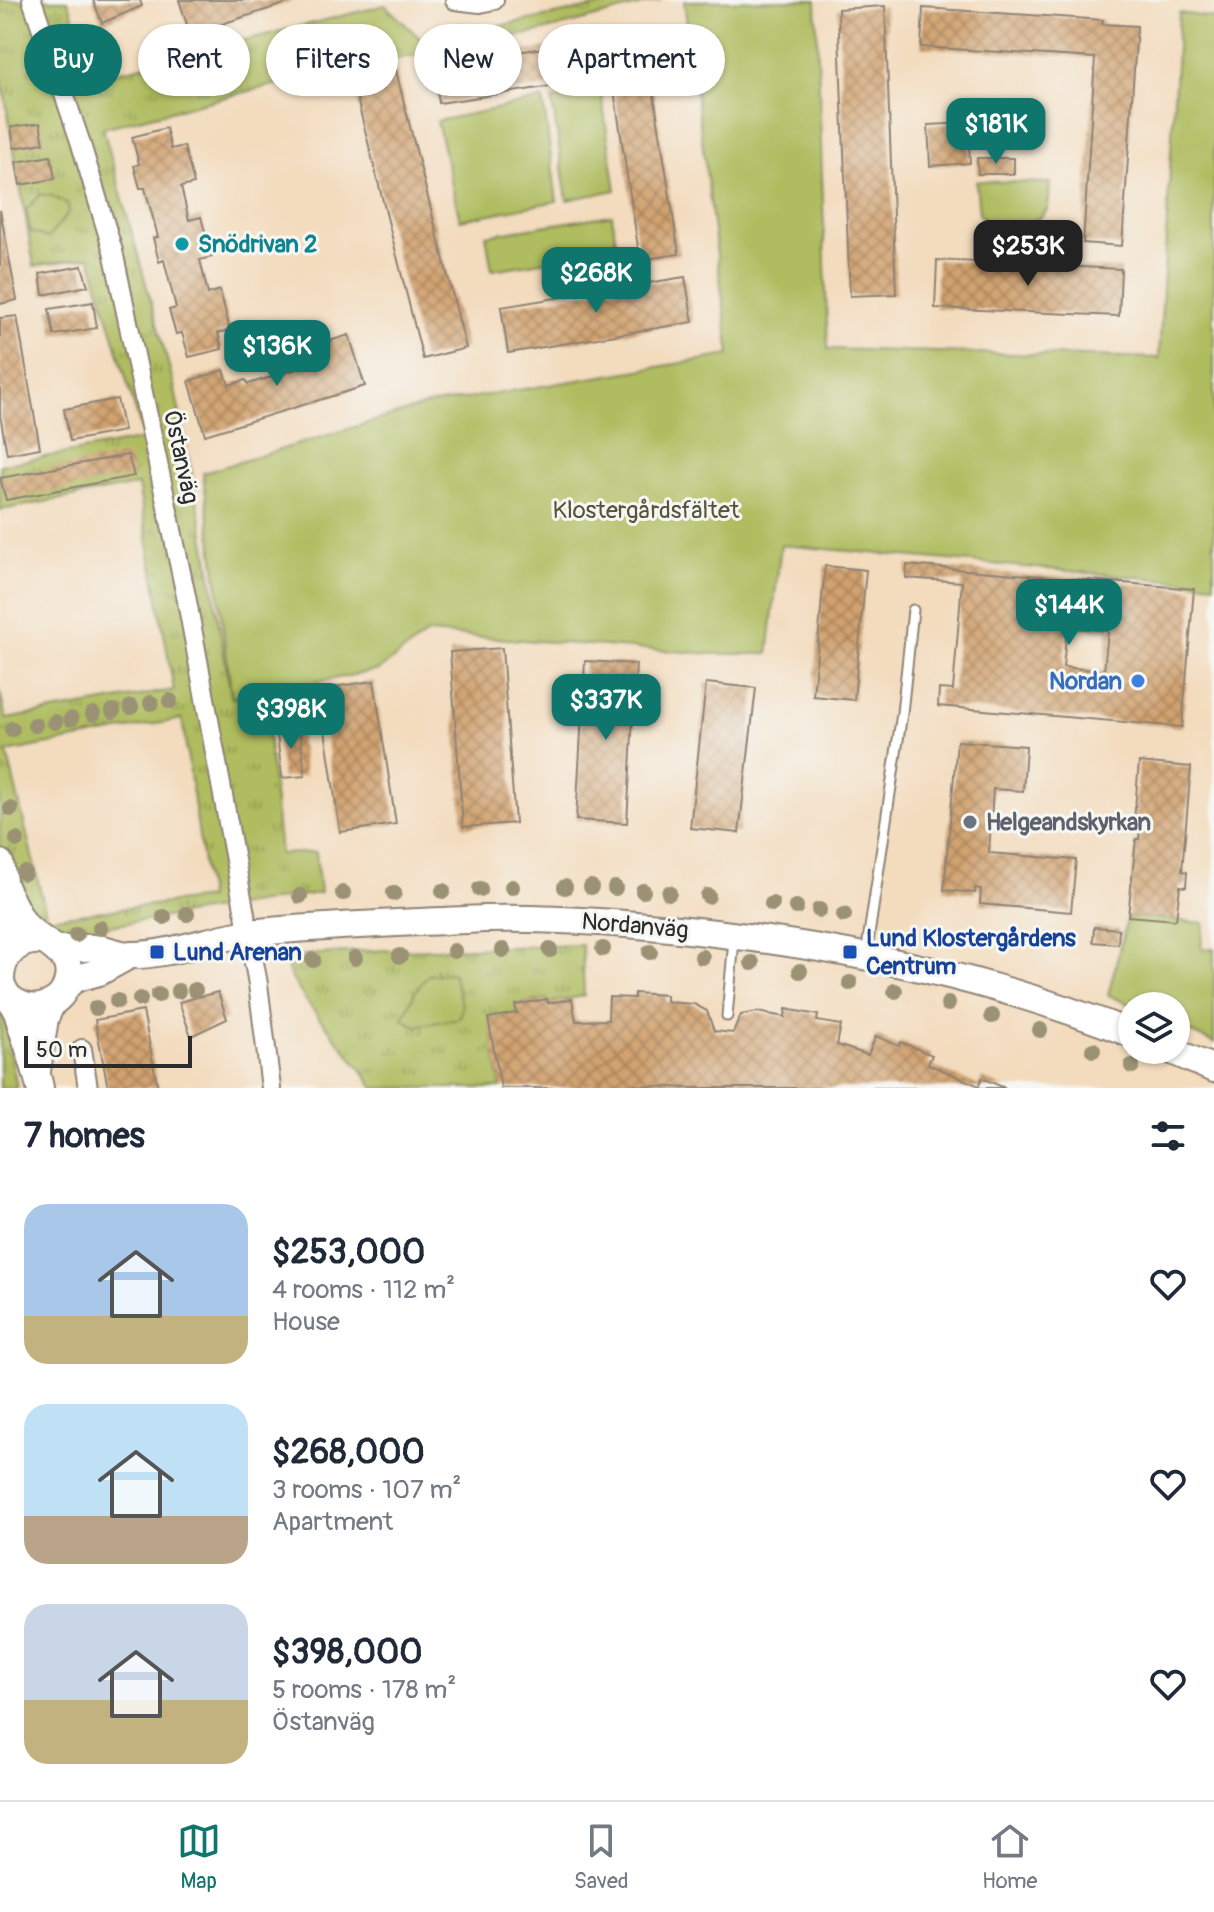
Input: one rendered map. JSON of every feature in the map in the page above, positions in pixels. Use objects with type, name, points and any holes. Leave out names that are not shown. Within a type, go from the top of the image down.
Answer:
[{"type":"street","name":"Östanväg","points":[[32,0],[113,251],[183,580],[258,984],[271,1088]]},
{"type":"street","points":[[455,0],[480,3],[494,0]]},
{"type":"street","points":[[2,875],[25,925],[50,945],[68,970],[45,1018],[38,1080]]},
{"type":"street","points":[[2,875],[1,914],[5,955],[0,977],[38,1080]]},
{"type":"street","name":"Nordanväg","points":[[59,994],[77,978],[99,972],[128,956],[248,933],[474,920],[551,919],[676,928],[866,955],[976,981],[1118,1030]]},
{"type":"street","points":[[5,955],[26,941],[50,945]]},
{"type":"street","name":"Nordanväg","points":[[50,945],[96,948],[128,956]]},
{"type":"street","points":[[10,998],[30,1008],[59,994]]},
{"type":"street","points":[[82,1049],[88,1088]]},
{"type":"street","points":[[1190,1059],[1214,1069]]},
{"type":"lane","points":[[866,955],[902,713],[913,610]]},
{"type":"lane","points":[[727,1016],[735,935]]},
{"type":"green space","points":[[0,0],[68,0],[76,24],[24,24],[24,96],[122,96],[122,71],[138,67],[138,96],[230,96],[103,128],[174,385],[206,545],[231,696],[264,693],[280,854],[316,852],[320,893],[0,943],[0,691],[6,719],[174,690],[138,485],[0,510],[0,465],[144,439],[90,257],[34,266],[0,68]],"holes":[[[182,719],[208,898],[47,918],[7,752]]]},
{"type":"green space","points":[[615,0],[661,0],[570,24],[538,24],[538,32],[522,35],[522,24],[509,24],[615,3]]},
{"type":"green space","name":"Klostergårdsfältet","points":[[816,0],[828,349],[1159,358],[1179,13],[1214,18],[1214,584],[781,545],[768,654],[713,654],[428,633],[379,670],[232,698],[203,473],[427,405],[730,355],[696,96],[725,96],[725,24],[687,24],[684,1]]},
{"type":"green space","points":[[385,5],[414,32],[414,56],[398,59],[398,24],[309,24]]},
{"type":"green space","points":[[266,35],[266,87],[250,91],[250,39]]},
{"type":"green space","points":[[601,96],[616,190],[567,200],[552,100]]},
{"type":"green space","points":[[543,99],[557,201],[460,220],[437,121]]},
{"type":"green space","points":[[976,181],[1050,183],[1047,209],[1043,215],[1029,222],[1011,224],[987,221],[979,214]]},
{"type":"green space","points":[[41,194],[68,205],[69,212],[48,238],[31,232],[26,210]]},
{"type":"green space","points":[[612,215],[617,250],[492,270],[486,235]]},
{"type":"green space","points":[[1128,916],[1204,923],[1201,948],[1214,949],[1214,1043],[1190,1032],[1190,992],[1118,992],[1118,999],[1108,995]]},
{"type":"green space","points":[[582,945],[584,996],[516,1005],[517,1013],[489,1018],[501,1088],[374,1088],[301,993],[286,964],[295,956],[360,951]]},
{"type":"green space","points":[[453,973],[462,1006],[460,1018],[416,1026],[403,1019],[415,992],[428,975]]},
{"type":"green space","points":[[0,995],[17,1088],[0,1088]]},
{"type":"building","points":[[93,0],[140,0],[142,6],[102,23]]},
{"type":"building","points":[[179,0],[294,0],[222,24],[187,24]]},
{"type":"building","points":[[885,6],[896,294],[850,296],[838,9]]},
{"type":"building","points":[[923,8],[1103,20],[1102,24],[1137,26],[1122,246],[1083,243],[1095,58],[921,47]]},
{"type":"building","points":[[538,49],[538,88],[522,91],[522,51]]},
{"type":"building","points":[[398,79],[466,348],[423,359],[356,96],[398,96]]},
{"type":"building","points":[[438,96],[486,96],[439,103]]},
{"type":"building","points":[[615,96],[654,96],[679,254],[640,260]]},
{"type":"building","points":[[40,123],[44,143],[14,148],[11,127]]},
{"type":"building","points":[[968,123],[970,163],[930,166],[928,125]]},
{"type":"building","name":"Snödrivan 2","points":[[166,128],[171,149],[184,146],[194,184],[181,187],[189,220],[201,217],[212,257],[200,260],[208,294],[220,290],[230,330],[218,333],[222,349],[189,357],[182,333],[176,334],[169,310],[176,308],[164,260],[159,262],[153,238],[158,237],[145,188],[140,188],[134,166],[139,164],[132,137]]},
{"type":"building","points":[[51,156],[55,179],[20,185],[16,162]]},
{"type":"building","points":[[977,158],[1014,158],[1014,174],[978,174]]},
{"type":"building","points":[[0,210],[17,300],[0,304]]},
{"type":"building","points":[[937,260],[1121,269],[1119,316],[935,308]]},
{"type":"building","points":[[82,266],[88,286],[43,295],[40,274]]},
{"type":"building","points":[[685,277],[693,322],[508,353],[501,307]]},
{"type":"building","points":[[93,302],[97,328],[54,335],[49,309]]},
{"type":"building","points":[[17,316],[40,448],[7,454],[0,415],[0,318]]},
{"type":"building","points":[[349,335],[365,386],[205,435],[189,381],[224,370],[229,385],[246,380],[248,384],[301,368],[299,363],[317,357],[313,346]]},
{"type":"building","points":[[117,399],[124,431],[70,441],[64,409]]},
{"type":"building","points":[[128,455],[134,476],[6,500],[0,478]]},
{"type":"building","points":[[907,565],[1194,589],[1182,727],[938,706],[939,689],[953,690],[962,582],[906,578]],"holes":[[[1067,627],[1108,631],[1104,671],[1063,667]]]},
{"type":"building","points":[[825,566],[866,570],[854,700],[813,696]]},
{"type":"building","points":[[502,648],[515,823],[463,827],[450,652]]},
{"type":"building","points":[[585,661],[636,664],[627,823],[576,820]]},
{"type":"building","points":[[374,681],[396,824],[340,832],[319,689]]},
{"type":"building","points":[[706,683],[756,688],[739,833],[690,828]]},
{"type":"building","points":[[299,723],[305,776],[282,778],[276,726]]},
{"type":"building","name":"Helgeandskyrkan","points":[[957,741],[1026,746],[1023,791],[993,789],[989,853],[1076,860],[1071,912],[980,904],[981,889],[975,888],[975,893],[944,890]]},
{"type":"building","points":[[1139,762],[1191,767],[1182,871],[1187,872],[1186,887],[1180,886],[1176,920],[1128,916],[1136,839],[1139,839],[1141,822],[1134,821]]},
{"type":"building","points":[[1094,927],[1119,929],[1118,944],[1093,942]]},
{"type":"building","points":[[218,992],[227,1019],[191,1036],[179,1002]]},
{"type":"building","points":[[634,993],[666,995],[666,1002],[694,1004],[707,1011],[714,1031],[733,1033],[741,1015],[757,1012],[785,1017],[786,1009],[818,1015],[817,1021],[841,1025],[837,1045],[868,1055],[876,1036],[899,1046],[901,1042],[932,1055],[928,1064],[979,1086],[982,1078],[1005,1088],[691,1088],[604,1084],[573,1088],[501,1088],[488,1018],[517,1013],[515,1005],[547,999],[548,1003],[572,999],[576,1021],[608,1020],[609,997],[634,998]]},
{"type":"building","points":[[143,1011],[158,1088],[108,1088],[95,1020]]},
{"type":"place","name":"Snödrivan 2","points":[[182,244]]},
{"type":"place","name":"Nordan","points":[[1138,681]]},
{"type":"place","name":"Helgeandskyrkan","points":[[970,822]]},
{"type":"place","name":"Lund Arenan","points":[[157,952]]},
{"type":"place","name":"Lund Klostergårdens Centrum","points":[[850,952]]}]
